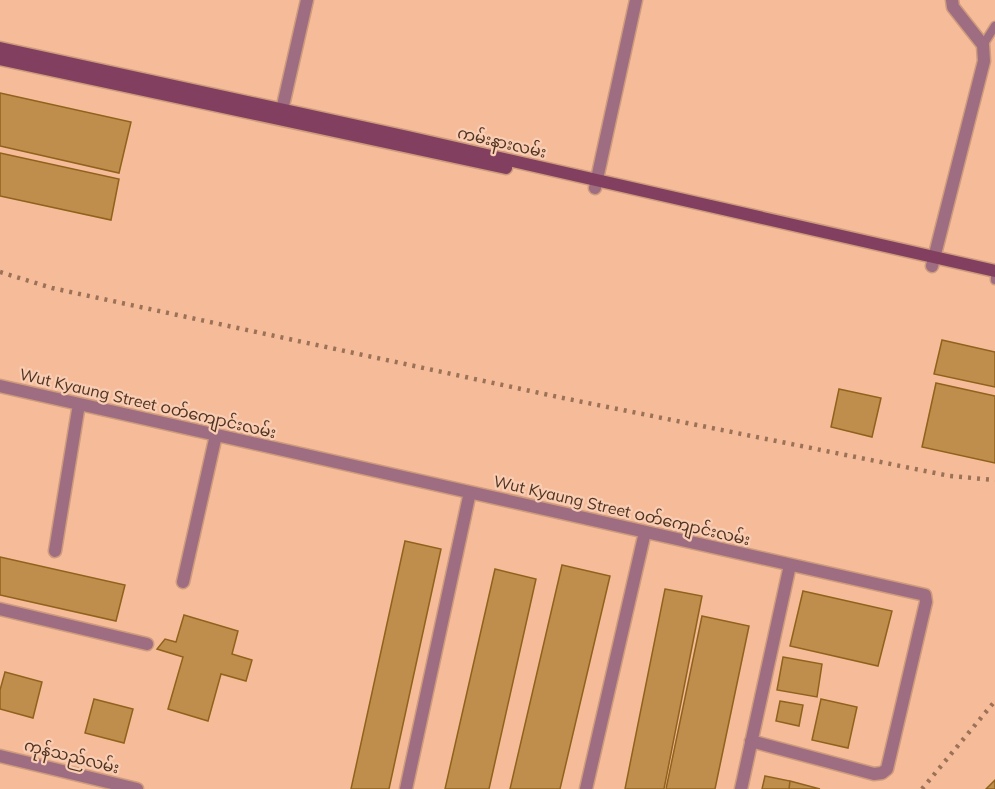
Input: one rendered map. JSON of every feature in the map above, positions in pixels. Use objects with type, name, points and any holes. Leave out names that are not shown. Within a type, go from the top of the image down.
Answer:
[{"type":"street","points":[[282,110],[307,0]]},
{"type":"street","points":[[595,184],[636,0]]},
{"type":"street","points":[[933,262],[984,61],[984,45],[953,7],[952,0]]},
{"type":"street","name":"ကမ်းနားလမ်း","points":[[0,48],[282,110],[933,262],[995,279]]},
{"type":"street","name":"ကမ်းနားလမ်း","points":[[0,59],[595,184]]},
{"type":"street","name":"ကမ်းနားလမ်း","points":[[933,262],[995,271]]},
{"type":"street","name":"Wut Kyaung Street ဝတ်ကျောင်းလမ်း","points":[[0,386],[925,595],[926,602],[887,769],[882,773],[874,774],[752,741]]},
{"type":"street","points":[[55,551],[79,404]]},
{"type":"street","points":[[183,582],[216,435]]},
{"type":"street","points":[[406,789],[470,492]]},
{"type":"street","points":[[586,789],[645,532]]},
{"type":"street","points":[[741,789],[790,566]]},
{"type":"street","points":[[0,609],[147,644]]},
{"type":"street","name":"ကုန်သည်လမ်း","points":[[0,756],[137,789]]},
{"type":"lane","points":[[984,45],[995,26]]},
{"type":"building","points":[[0,93],[131,122],[119,173],[0,146]]},
{"type":"building","points":[[0,153],[119,179],[111,220],[0,196]]},
{"type":"building","points":[[942,340],[995,352],[995,387],[934,374]]},
{"type":"building","points":[[936,383],[995,396],[995,463],[922,447]]},
{"type":"building","points":[[839,389],[881,398],[872,437],[831,427]]},
{"type":"building","points":[[405,541],[441,549],[389,789],[351,789]]},
{"type":"building","points":[[0,557],[125,585],[116,621],[0,595]]},
{"type":"building","points":[[562,565],[610,576],[560,789],[510,789]]},
{"type":"building","points":[[495,569],[536,579],[489,789],[445,789]]},
{"type":"building","points":[[665,589],[702,596],[664,789],[625,789]]},
{"type":"building","points":[[803,591],[892,611],[878,666],[790,646]]},
{"type":"building","points":[[184,615],[238,631],[232,654],[252,660],[246,681],[221,674],[208,721],[168,709],[183,657],[157,649],[165,639],[176,642]]},
{"type":"building","points":[[702,616],[749,626],[715,789],[666,789]]},
{"type":"building","points":[[783,657],[822,664],[817,697],[777,690]]},
{"type":"building","points":[[5,672],[42,682],[33,718],[0,709],[0,690]]},
{"type":"building","points":[[94,699],[133,709],[124,743],[85,733]]},
{"type":"building","points":[[821,699],[857,707],[848,748],[812,740]]},
{"type":"building","points":[[780,701],[803,705],[799,726],[776,721]]},
{"type":"building","points":[[765,776],[790,781],[789,789],[762,789]]},
{"type":"building","points":[[995,780],[995,789],[986,789]]},
{"type":"building","points":[[790,781],[820,789],[789,789]]},
{"type":"railway","points":[[0,272],[52,288],[563,398],[950,476],[995,480]]},
{"type":"railway","points":[[922,789],[995,701]]}]
